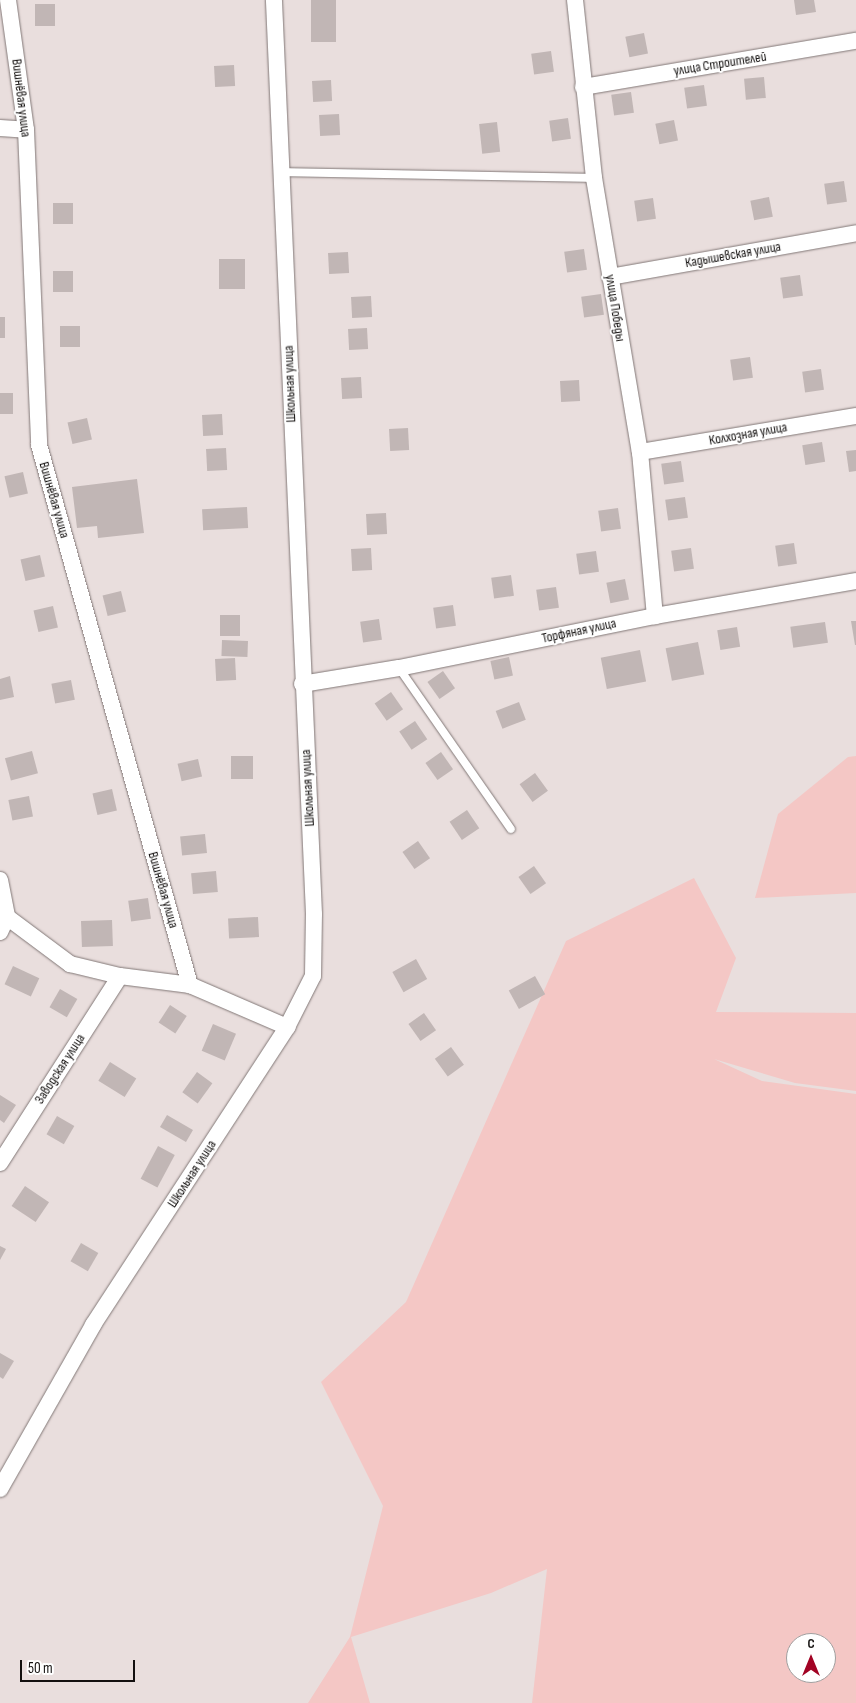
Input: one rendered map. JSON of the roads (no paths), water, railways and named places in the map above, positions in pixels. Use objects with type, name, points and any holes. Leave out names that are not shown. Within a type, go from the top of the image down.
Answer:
[{"type":"street","name":"Вишнёвая улица","points":[[8,0],[26,130],[39,445],[190,985]]},
{"type":"street","name":"Школьная улица","points":[[0,1489],[93,1325],[287,1027],[313,976],[314,914],[302,684],[274,0]]},
{"type":"street","name":"улица Победы","points":[[575,0],[594,178],[640,452],[655,616]]},
{"type":"street","name":"улица Строителей","points":[[583,86],[856,42]]},
{"type":"street","points":[[0,128],[26,130]]},
{"type":"street","name":"Кадышевская улица","points":[[610,277],[856,233]]},
{"type":"street","name":"Колхозная улица","points":[[640,452],[856,416]]},
{"type":"street","name":"Торфяная улица","points":[[302,684],[399,668],[655,616],[856,581]]},
{"type":"street","points":[[0,880],[3,925],[70,964],[120,976],[190,985],[287,1027]]},
{"type":"street","name":"Заводская улица","points":[[0,1163],[120,976]]},
{"type":"lane","points":[[281,172],[594,178]]},
{"type":"lane","points":[[399,668],[511,829]]}]
